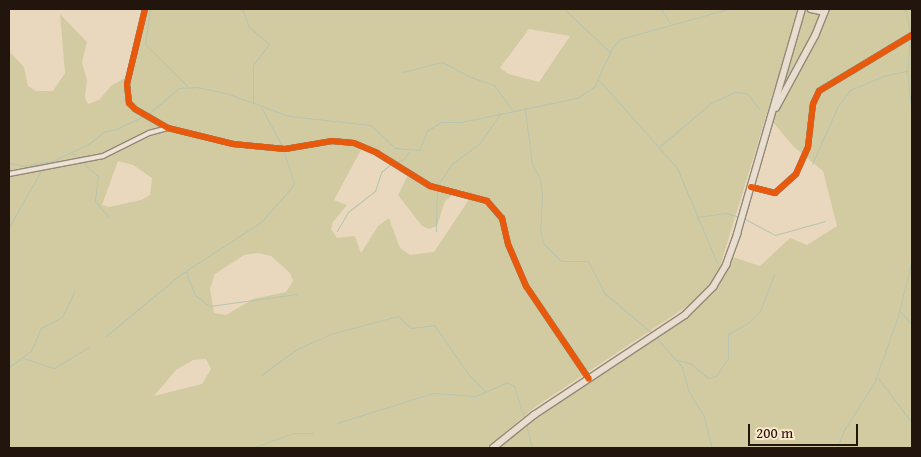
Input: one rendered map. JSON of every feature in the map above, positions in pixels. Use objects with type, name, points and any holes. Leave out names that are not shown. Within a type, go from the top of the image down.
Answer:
[{"type":"main road","points":[[493,448],[534,416],[685,315],[709,293],[726,265],[751,187],[802,9]]},
{"type":"main road","points":[[770,122],[826,10],[810,9]]},
{"type":"street","points":[[145,9],[128,78],[127,94],[135,109],[168,128],[258,147],[293,148],[332,141],[354,143],[377,153],[430,186],[487,201],[502,218],[508,244],[526,286],[589,379]]},
{"type":"street","points":[[751,187],[775,194],[796,174],[808,147],[813,104],[818,91],[912,35]]},
{"type":"street","points":[[9,174],[103,156],[149,133],[168,128]]},
{"type":"shaded area","points":[[145,9],[799,9],[718,273],[703,293],[686,307],[535,407],[486,448],[9,448],[9,51],[24,67],[28,86],[36,91],[53,91],[65,73],[60,14],[87,42],[82,62],[87,80],[85,98],[88,104],[99,100],[111,86],[126,77]],"holes":[[[529,29],[570,36],[539,82],[509,74],[500,68]],[[362,148],[383,156],[408,175],[398,195],[422,226],[429,229],[437,226],[445,201],[460,190],[472,195],[434,252],[410,255],[400,248],[389,218],[378,226],[361,253],[355,236],[337,238],[331,229],[333,222],[347,205],[334,200]],[[118,161],[133,165],[152,178],[150,195],[141,200],[109,207],[102,205]],[[258,253],[271,256],[290,273],[293,281],[286,292],[253,299],[226,315],[214,313],[210,289],[215,274],[244,255]],[[206,359],[211,369],[202,384],[154,396],[176,370],[193,360]]]},
{"type":"shaded area","points":[[806,9],[912,9],[912,448],[494,448],[538,412],[690,312],[707,298],[723,275],[730,256],[760,266],[790,238],[807,245],[837,226],[823,171],[793,146],[772,121]]},
{"type":"waterway","points":[[150,9],[145,44],[187,86]]},
{"type":"waterway","points":[[242,9],[249,27],[269,44],[253,65],[253,103]]},
{"type":"waterway","points":[[564,9],[610,52]]},
{"type":"waterway","points":[[661,9],[670,23]]},
{"type":"waterway","points":[[148,114],[179,88],[197,87],[226,93],[289,116],[371,125],[395,148],[419,150],[427,131],[441,122],[461,122],[577,98],[594,87],[612,48],[620,39],[728,9]]},
{"type":"waterway","points":[[836,9],[868,9]]},
{"type":"waterway","points":[[905,9],[911,35]]},
{"type":"waterway","points":[[910,39],[907,71],[912,116]]},
{"type":"waterway","points":[[403,72],[442,62],[468,76],[494,85],[512,110]]},
{"type":"waterway","points":[[812,164],[838,106],[850,90],[883,76],[907,71]]},
{"type":"waterway","points":[[599,80],[677,168],[717,263]]},
{"type":"waterway","points":[[660,146],[711,103],[735,92],[747,93],[760,110]]},
{"type":"waterway","points":[[106,336],[181,274],[261,222],[292,187],[294,183],[282,146],[261,107]]},
{"type":"waterway","points":[[525,110],[532,165],[540,179],[542,196],[540,229],[543,243],[561,261],[588,261],[604,293],[652,333]]},
{"type":"waterway","points":[[436,231],[437,186],[452,164],[479,144],[500,114]]},
{"type":"waterway","points":[[9,163],[24,166],[55,160],[90,143],[105,131],[114,130],[144,116]]},
{"type":"waterway","points":[[71,152],[98,176],[95,201],[108,216]]},
{"type":"waterway","points":[[395,163],[404,159],[408,152]]},
{"type":"waterway","points":[[337,231],[348,212],[375,191],[381,172],[391,164]]},
{"type":"waterway","points":[[9,227],[42,169]]},
{"type":"waterway","points":[[697,217],[726,213],[739,217]]},
{"type":"waterway","points":[[743,218],[775,235],[825,221]]},
{"type":"waterway","points":[[837,448],[844,430],[874,383],[898,316],[912,259]]},
{"type":"waterway","points":[[186,272],[195,295],[209,306],[297,294]]},
{"type":"waterway","points":[[677,360],[690,363],[708,378],[716,376],[728,358],[728,334],[748,323],[760,311],[774,275]]},
{"type":"waterway","points":[[9,367],[31,351],[41,328],[62,317],[74,292]]},
{"type":"waterway","points":[[900,311],[912,325]]},
{"type":"waterway","points":[[261,375],[297,349],[330,334],[398,316],[411,328],[434,325],[469,375],[486,392]]},
{"type":"waterway","points":[[655,336],[682,367],[688,390],[704,417],[712,448]]},
{"type":"waterway","points":[[23,358],[54,368],[89,347]]},
{"type":"waterway","points":[[878,378],[912,423]]},
{"type":"waterway","points":[[337,423],[433,393],[476,396],[507,382],[514,386],[525,419]]},
{"type":"waterway","points":[[526,423],[532,448]]},
{"type":"waterway","points":[[252,448],[293,433],[313,433]]},
{"type":"cycle path","points":[[145,9],[127,84],[129,103],[135,109],[168,128],[233,144],[285,149],[332,141],[354,143],[377,153],[430,186],[487,201],[502,218],[508,244],[526,286],[589,379]]},
{"type":"cycle path","points":[[751,187],[775,193],[796,174],[808,147],[813,104],[819,91],[912,35]]}]
